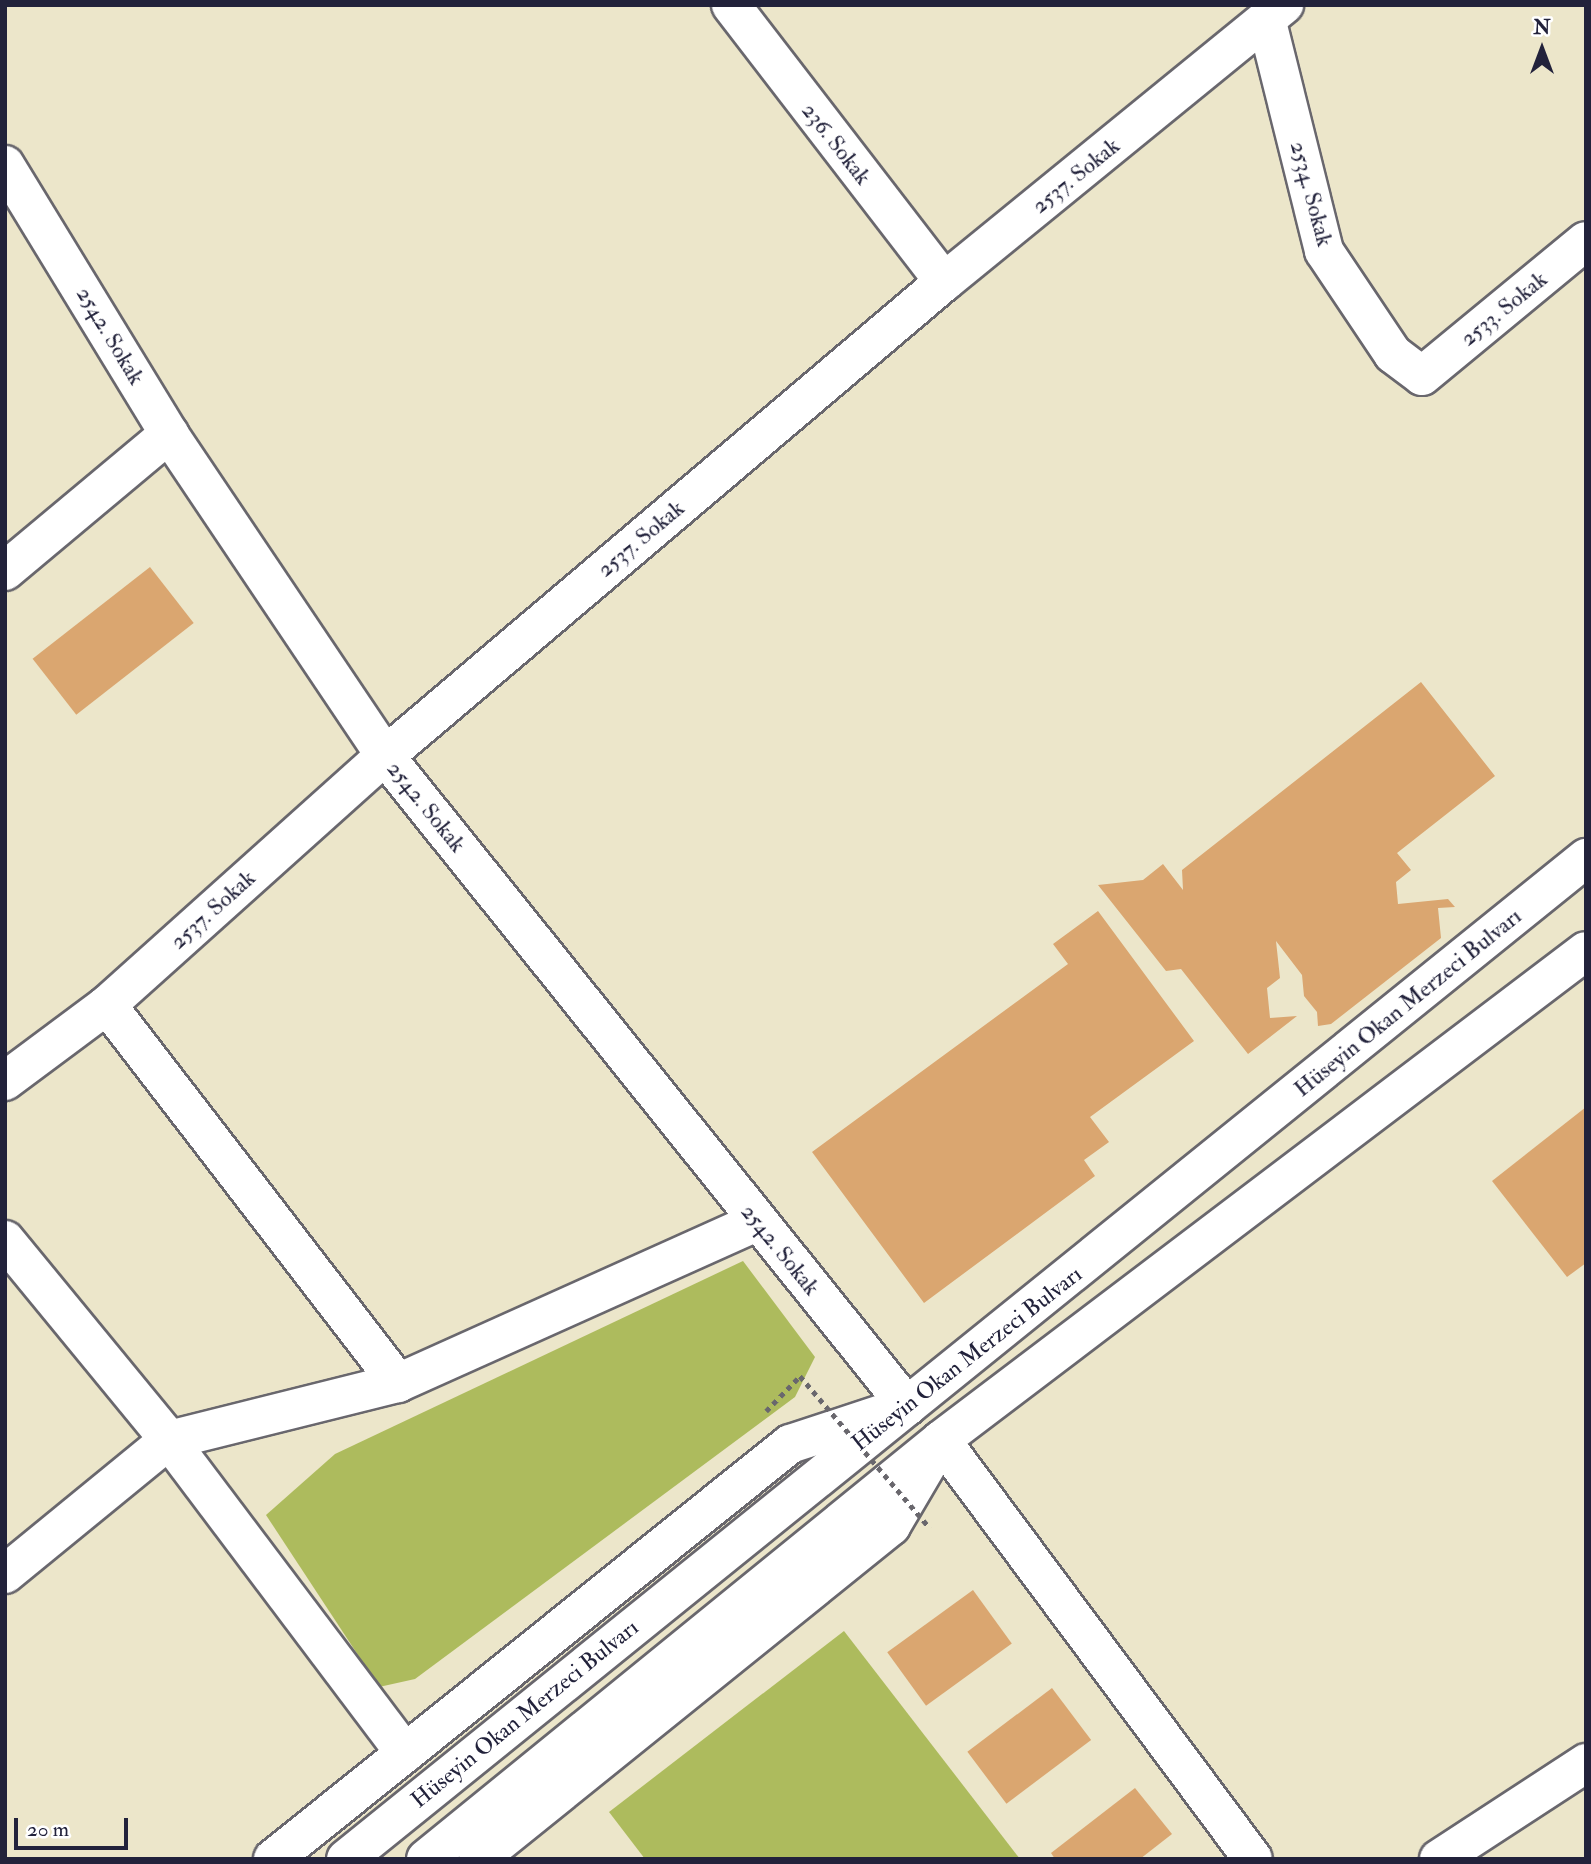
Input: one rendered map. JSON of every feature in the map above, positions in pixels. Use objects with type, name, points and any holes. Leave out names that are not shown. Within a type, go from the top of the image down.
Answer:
[{"type":"street","name":"236. Sokak","points":[[731,5],[944,282]]},
{"type":"street","name":"2537. Sokak","points":[[5,1081],[107,1005],[385,756],[944,282],[1275,14]]},
{"type":"street","name":"2534. Sokak","points":[[1275,14],[1324,251],[1393,354],[1422,376]]},
{"type":"street","name":"2542. Sokak","points":[[5,165],[169,434],[385,756],[907,1406]]},
{"type":"street","name":"2533. Sokak","points":[[1422,376],[1586,242]]},
{"type":"street","points":[[5,571],[169,434]]},
{"type":"street","name":"Hüseyin Okan Merzeci Bulvarı","points":[[346,1859],[1586,858]]},
{"type":"street","points":[[426,1859],[941,1440],[1586,951]]},
{"type":"street","points":[[107,1005],[398,1383]]},
{"type":"street","points":[[5,1574],[169,1440],[398,1383],[757,1222]]},
{"type":"street","points":[[5,1240],[169,1440],[405,1754]]},
{"type":"street","points":[[273,1859],[790,1444],[907,1406]]},
{"type":"street","points":[[478,1859],[891,1526],[941,1440]]},
{"type":"street","points":[[941,1440],[1253,1859]]},
{"type":"street","points":[[1438,1859],[1586,1763]]},
{"type":"path","points":[[800,1376],[930,1528]]},
{"type":"green space","points":[[743,1261],[815,1357],[795,1397],[415,1679],[379,1687],[266,1515],[335,1454]]},
{"type":"green space","points":[[844,1631],[1020,1859],[645,1859],[609,1812]]},
{"type":"building","points":[[150,567],[194,623],[76,715],[33,659]]},
{"type":"building","points":[[1421,682],[1495,776],[1397,853],[1411,870],[1396,882],[1398,904],[1448,899],[1455,907],[1438,908],[1441,938],[1331,1024],[1318,1026],[1317,1012],[1304,996],[1302,975],[1276,941],[1280,978],[1267,988],[1270,1018],[1297,1016],[1248,1054],[1181,969],[1166,971],[1098,885],[1143,880],[1163,864],[1183,890],[1182,870]]},
{"type":"building","points":[[1098,911],[1194,1041],[1090,1117],[1109,1142],[1084,1160],[1095,1176],[924,1303],[812,1152],[1068,964],[1053,944]]},
{"type":"building","points":[[1586,1107],[1586,1263],[1567,1277],[1492,1181]]},
{"type":"building","points":[[973,1590],[1012,1643],[926,1706],[887,1652]]},
{"type":"building","points":[[1052,1688],[1091,1740],[1006,1804],[967,1752]]},
{"type":"building","points":[[1135,1788],[1172,1834],[1140,1859],[1055,1859],[1051,1853]]}]
